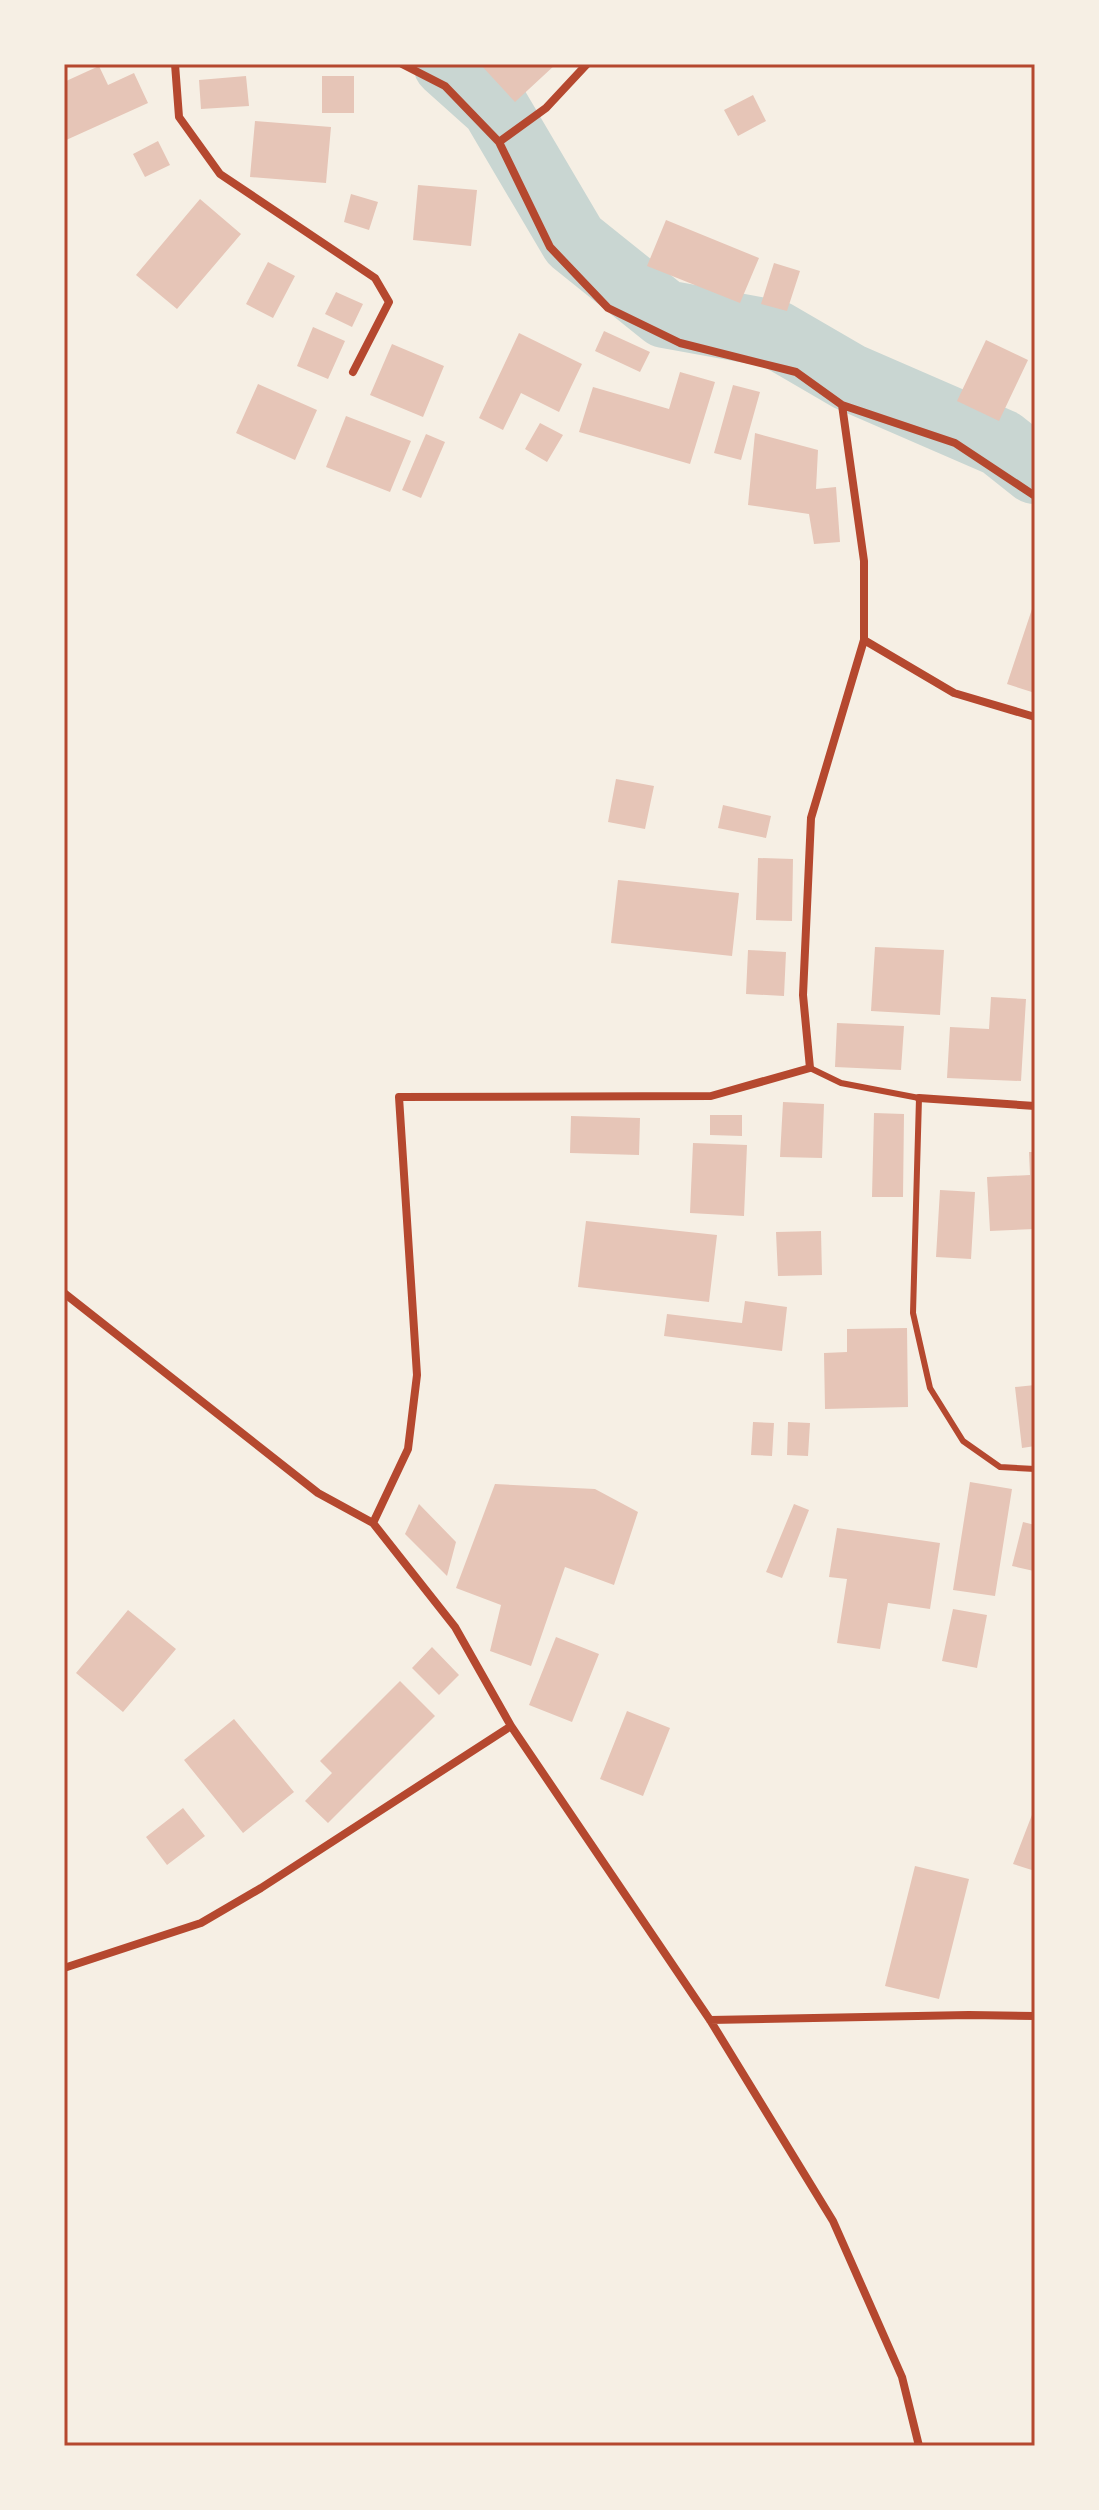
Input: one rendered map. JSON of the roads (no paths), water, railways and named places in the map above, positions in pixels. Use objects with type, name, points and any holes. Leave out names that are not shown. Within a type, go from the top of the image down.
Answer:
[{"type":"street","points":[[175,64],[179,117],[220,174],[375,278],[389,302],[353,372]]},
{"type":"street","points":[[402,64],[445,86],[499,142],[550,247],[608,308],[680,343],[796,372],[842,405],[955,443],[1035,496]]},
{"type":"street","points":[[499,142],[546,108],[587,64]]},
{"type":"street","points":[[373,1523],[408,1449],[417,1375],[399,1097],[711,1096],[810,1068],[803,995],[811,818],[864,640],[864,561],[842,405]]},
{"type":"street","points":[[864,640],[954,693],[1035,717]]},
{"type":"street","points":[[919,1098],[1035,1106]]},
{"type":"street","points":[[64,1293],[318,1493],[373,1523],[455,1627],[511,1726],[710,2020],[833,2221],[902,2377],[919,2446]]},
{"type":"street","points":[[64,1968],[201,1923],[261,1888],[511,1726]]},
{"type":"street","points":[[710,2020],[1035,2016]]},
{"type":"lane","points":[[810,1068],[841,1083],[919,1098],[913,1313],[930,1388],[963,1441],[1000,1467],[1035,1469]]},
{"type":"waterway","points":[[447,64],[495,107],[574,241],[665,314],[775,334],[849,377],[1001,443],[1035,470]]}]
